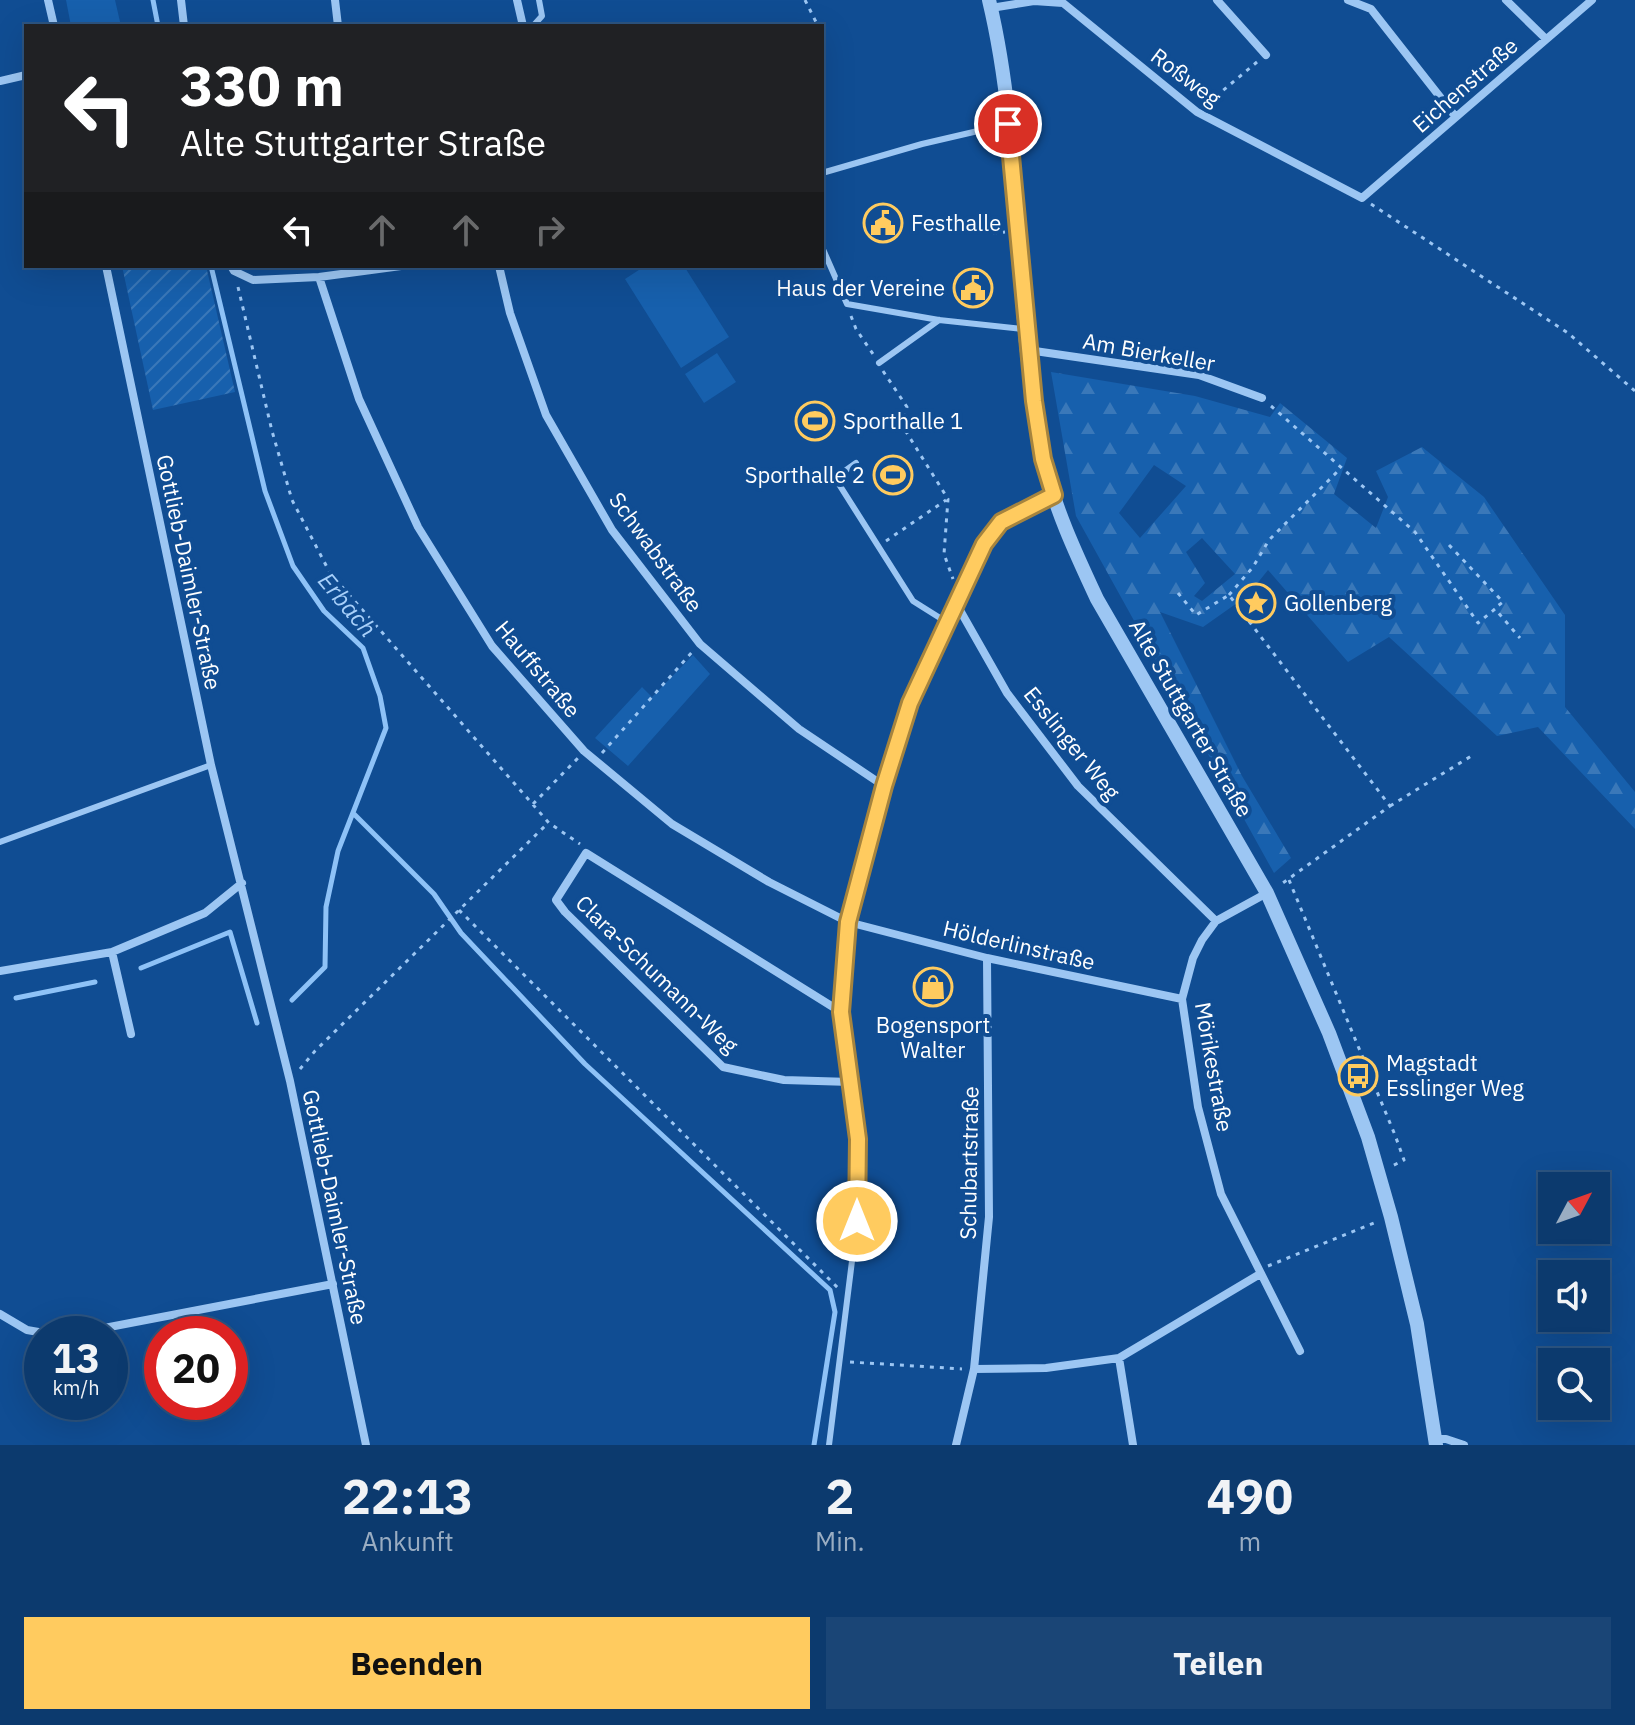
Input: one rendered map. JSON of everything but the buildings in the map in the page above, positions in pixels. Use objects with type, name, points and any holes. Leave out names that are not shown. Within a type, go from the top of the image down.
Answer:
[{"type":"street","points":[[48,0],[54,24]]},
{"type":"street","points":[[181,0],[184,24]]},
{"type":"street","points":[[335,0],[338,24]]},
{"type":"street","points":[[517,0],[523,24]]},
{"type":"street","points":[[1217,0],[1266,55]]},
{"type":"street","points":[[1348,0],[1371,9],[1455,116]]},
{"type":"street","points":[[1506,0],[1546,39]]},
{"type":"street","name":"Eichenstraße","points":[[1362,198],[1592,0]]},
{"type":"street","name":"Roßweg","points":[[990,4],[1033,1],[1063,3],[1197,112],[1362,198]]},
{"type":"street","name":"Alte Stuttgarter Straße","points":[[990,4],[1008,124],[1028,350],[1043,459],[1054,495],[1077,557],[1097,599],[1267,893],[1329,1033],[1379,1173],[1391,1217],[1417,1324],[1435,1442],[1446,1439],[1464,1445]]},
{"type":"street","points":[[0,81],[24,75]]},
{"type":"street","name":"Gottlieb-Daimler-Straße","points":[[106,268],[211,765],[290,1081],[366,1445]]},
{"type":"street","points":[[232,269],[253,280],[319,277],[380,268]]},
{"type":"street","name":"Schwabstraße","points":[[499,268],[510,313],[546,415],[612,530],[700,644],[799,729],[884,786]]},
{"type":"street","name":"Hauffstraße","points":[[319,277],[359,399],[418,527],[492,646],[584,751],[672,824],[769,882],[848,922]]},
{"type":"street","name":"Am Bierkeller","points":[[1028,350],[1199,375],[1262,398]]},
{"type":"street","points":[[851,1082],[841,1012],[848,922],[884,786],[910,703],[984,544],[1001,522],[1054,495]]},
{"type":"street","name":"Esslinger Weg","points":[[959,602],[1007,693],[1078,786],[1216,921]]},
{"type":"street","name":"Clara-Schumann-Weg","points":[[841,1012],[586,853],[556,900],[595,943],[723,1067],[784,1080],[851,1082]]},
{"type":"street","points":[[0,971],[112,952],[205,913],[242,883]]},
{"type":"street","name":"Mörikestraße","points":[[1267,893],[1216,921],[1193,958],[1182,999],[1198,1107],[1221,1194],[1300,1351]]},
{"type":"street","name":"Hölderlinstraße","points":[[848,922],[987,958],[1182,999]]},
{"type":"street","points":[[112,952],[131,1034]]},
{"type":"street","name":"Schubartstraße","points":[[956,1445],[974,1369],[989,1217],[987,958]]},
{"type":"street","points":[[974,1369],[1046,1368],[1119,1358],[1260,1274]]},
{"type":"street","points":[[128,1323],[333,1284]]},
{"type":"street","points":[[0,1314],[24,1328]]},
{"type":"street","points":[[1119,1358],[1133,1445]]},
{"type":"lane","points":[[535,24],[542,16],[539,0]]},
{"type":"lane","points":[[824,172],[922,144],[1008,124]]},
{"type":"lane","points":[[824,252],[847,304],[939,320],[1026,329]]},
{"type":"lane","points":[[879,363],[939,320]]},
{"type":"lane","points":[[856,463],[835,478],[913,601],[948,623]]},
{"type":"lane","points":[[0,842],[211,765]]},
{"type":"lane","points":[[829,1445],[857,1221],[858,1139],[851,1082]]},
{"type":"path","points":[[805,0],[817,24]]},
{"type":"path","points":[[1197,112],[1266,55]]},
{"type":"path","points":[[1362,198],[1568,333],[1635,391]]},
{"type":"path","points":[[232,269],[292,500],[330,573],[549,823],[585,847],[586,853]]},
{"type":"path","points":[[847,304],[856,329],[907,407],[900,422],[948,499],[944,554],[959,602]]},
{"type":"path","points":[[1262,398],[1415,532],[1478,623],[1503,602],[1449,545]]},
{"type":"path","points":[[1178,593],[1196,615],[1229,595],[1253,567],[1269,540],[1341,468]]},
{"type":"path","points":[[880,545],[948,499]]},
{"type":"path","points":[[1229,595],[1390,806]]},
{"type":"path","points":[[1495,609],[1520,638]]},
{"type":"path","points":[[533,804],[584,751],[604,753],[700,644]]},
{"type":"path","points":[[1267,893],[1390,806],[1473,755]]},
{"type":"path","points":[[290,1081],[315,1051],[549,823]]},
{"type":"path","points":[[1289,880],[1404,1160],[1379,1173]]},
{"type":"path","points":[[459,910],[847,1298]]},
{"type":"path","points":[[1260,1274],[1271,1262],[1391,1217]]},
{"type":"path","points":[[840,1362],[974,1369]]},
{"type":"green space","points":[[66,0],[115,0],[121,24],[71,24]]},
{"type":"green space","points":[[122,268],[206,268],[235,392],[153,410]]},
{"type":"green space","points":[[642,268],[685,268],[729,337],[681,368],[625,279]]},
{"type":"green space","points":[[717,353],[736,382],[704,403],[685,374]]},
{"type":"green space","points":[[1051,372],[1195,396],[1270,417],[1280,403],[1347,458],[1334,494],[1376,528],[1388,497],[1376,471],[1422,447],[1484,497],[1565,615],[1565,707],[1635,792],[1635,829],[1538,727],[1497,736],[1389,637],[1348,662],[1268,570],[1247,596],[1203,627],[1160,612],[1242,776],[1291,858],[1274,873],[1076,516]],"holes":[[[1154,465],[1186,486],[1140,538],[1119,513]],[[1202,538],[1235,574],[1202,601],[1194,596],[1205,583],[1186,552]]]},
{"type":"green space","points":[[693,655],[710,674],[628,766],[595,738],[642,687],[652,697]]},
{"type":"waterway","name":"Erbach","points":[[153,0],[158,24]]},
{"type":"waterway","name":"Erbach","points":[[211,268],[265,491],[293,566],[324,611],[363,648],[380,696],[386,728],[338,851],[326,907],[325,967],[292,1000]]},
{"type":"waterway","points":[[354,814],[434,894],[461,933],[585,1064],[830,1290],[835,1312],[814,1445]]},
{"type":"waterway","points":[[141,968],[230,932],[257,1023]]},
{"type":"waterway","points":[[16,998],[95,982]]},
{"type":"place","name":"Festhalle","points":[[883,223]]},
{"type":"place","name":"Haus der Vereine","points":[[973,288]]},
{"type":"place","name":"Sporthalle 1","points":[[815,421]]},
{"type":"place","name":"Sporthalle 2","points":[[893,475]]},
{"type":"place","name":"Gollenberg","points":[[1256,603]]},
{"type":"place","name":"Bogensport Walter","points":[[933,987]]},
{"type":"place","name":"Magstadt Esslinger Weg","points":[[1358,1076]]},
{"type":"route","points":[[857,1221],[858,1139],[841,1012],[848,922],[884,786],[910,703],[984,544],[1001,522],[1054,495],[1043,459],[1034,401],[1008,124]]}]
